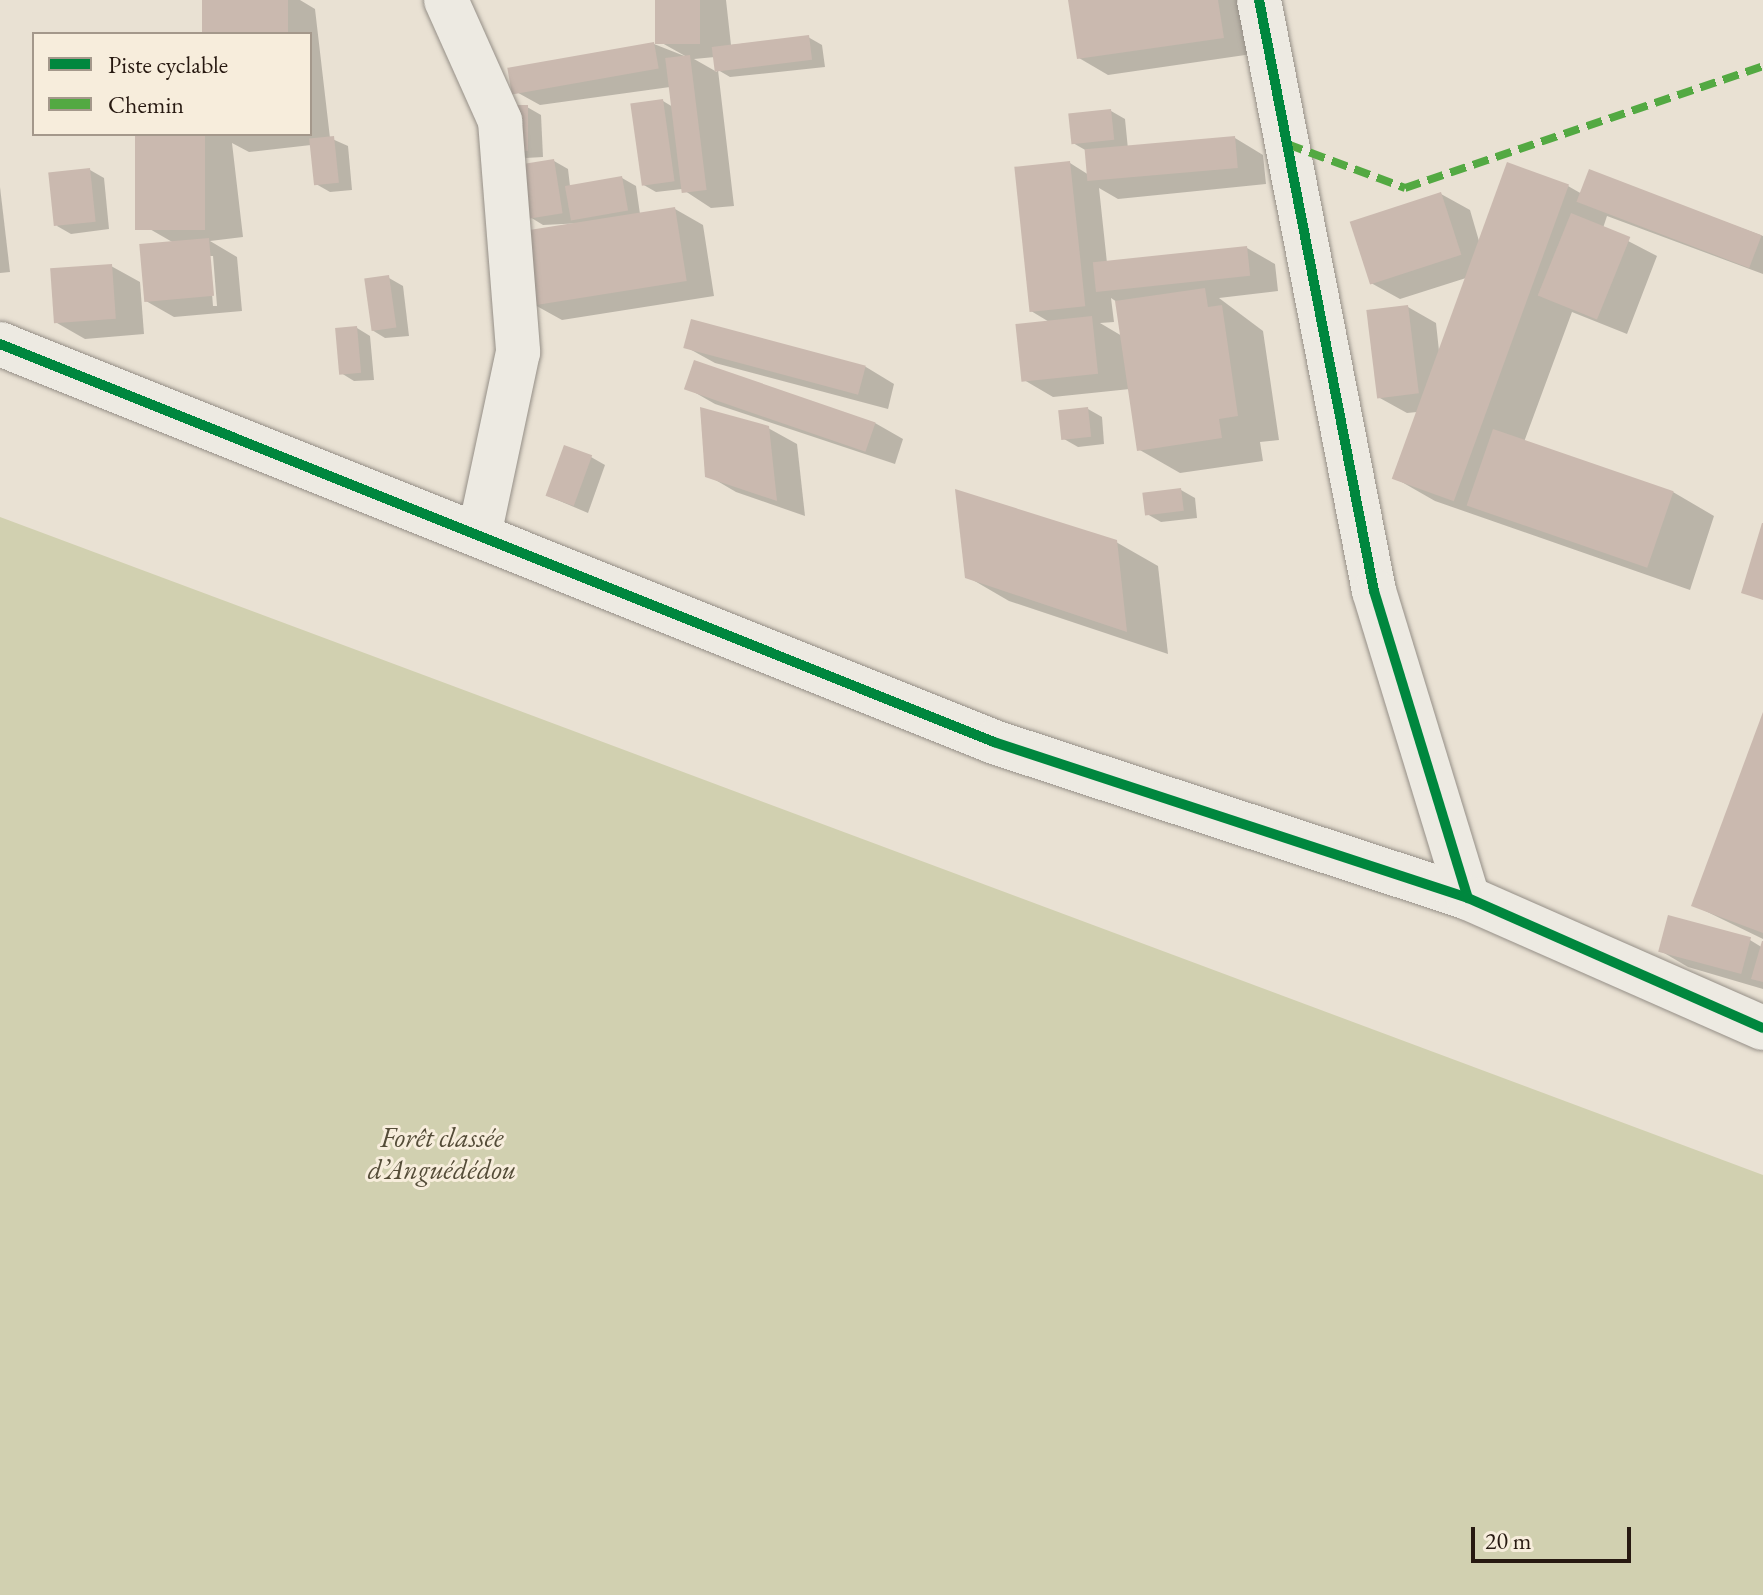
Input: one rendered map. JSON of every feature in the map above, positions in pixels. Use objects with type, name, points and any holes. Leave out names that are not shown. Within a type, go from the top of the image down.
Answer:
[{"type":"street","points":[[446,0],[500,121],[518,352],[479,535]]},
{"type":"street","points":[[1259,0],[1374,591],[1468,898]]},
{"type":"street","points":[[0,344],[994,742],[1468,898],[1763,1028]]},
{"type":"green space","name":"Forêt classée d’Anguédédou","points":[[0,517],[1763,1175],[1763,1595],[0,1595]]},
{"type":"building","points":[[202,0],[288,0],[288,32],[202,32]]},
{"type":"building","points":[[655,0],[700,0],[700,44],[655,44]]},
{"type":"building","points":[[1068,0],[1218,0],[1224,38],[1077,59]]},
{"type":"building","points":[[809,35],[812,60],[715,72],[712,47]]},
{"type":"building","points":[[654,42],[659,69],[512,94],[507,68]]},
{"type":"building","points":[[690,55],[707,190],[682,193],[665,58]]},
{"type":"building","points":[[663,99],[675,181],[642,186],[630,104]]},
{"type":"building","points":[[509,105],[528,105],[528,151],[509,151]]},
{"type":"building","points":[[1111,109],[1114,140],[1071,144],[1068,113]]},
{"type":"building","points":[[135,136],[205,136],[205,230],[135,230]]},
{"type":"building","points":[[334,136],[339,183],[314,185],[309,139]]},
{"type":"building","points":[[1235,136],[1238,168],[1087,181],[1085,149]]},
{"type":"building","points":[[554,159],[563,213],[527,219],[518,165]]},
{"type":"building","points":[[1070,161],[1085,306],[1030,312],[1014,167]]},
{"type":"building","points":[[1507,162],[1569,185],[1454,501],[1392,479]]},
{"type":"building","points":[[90,168],[96,222],[54,226],[48,172]]},
{"type":"building","points":[[1589,169],[1762,235],[1749,268],[1576,202]]},
{"type":"building","points":[[622,176],[628,210],[571,221],[565,186]]},
{"type":"building","points":[[1441,192],[1461,255],[1370,284],[1350,222]]},
{"type":"building","points":[[675,207],[687,281],[532,306],[520,232]]},
{"type":"building","points":[[1571,213],[1630,237],[1597,319],[1538,296]]},
{"type":"building","points":[[209,238],[214,296],[144,302],[139,244]]},
{"type":"building","points":[[1247,246],[1250,276],[1096,292],[1093,262]]},
{"type":"building","points":[[112,264],[116,319],[54,323],[50,268]]},
{"type":"building","points":[[389,275],[396,327],[372,331],[364,278]]},
{"type":"building","points":[[1205,288],[1208,307],[1222,305],[1238,416],[1219,419],[1222,438],[1137,451],[1115,301]]},
{"type":"building","points":[[1408,305],[1419,393],[1377,398],[1366,310]]},
{"type":"building","points":[[1092,316],[1098,374],[1021,382],[1015,324]]},
{"type":"building","points":[[691,319],[866,366],[858,395],[683,348]]},
{"type":"building","points":[[357,326],[361,373],[339,375],[335,328]]},
{"type":"building","points":[[694,360],[876,423],[865,452],[684,389]]},
{"type":"building","points":[[700,407],[769,426],[777,501],[705,477]]},
{"type":"building","points":[[1088,407],[1091,437],[1061,440],[1058,410]]},
{"type":"building","points":[[1493,429],[1674,491],[1647,568],[1467,506]]},
{"type":"building","points":[[564,445],[592,455],[574,506],[546,496]]},
{"type":"building","points":[[1181,488],[1184,511],[1145,516],[1142,493]]},
{"type":"building","points":[[955,489],[1117,540],[1127,632],[965,578]]},
{"type":"building","points":[[1763,523],[1763,600],[1741,593]]},
{"type":"building","points":[[1763,712],[1763,933],[1691,906]]},
{"type":"building","points":[[1668,915],[1751,937],[1741,974],[1658,952]]},
{"type":"building","points":[[1763,941],[1763,982],[1751,979]]},
{"type":"marked path","points":[[1287,144],[1405,188],[1763,66]]},
{"type":"cycle path","points":[[1259,0],[1374,591],[1468,898]]},
{"type":"cycle path","points":[[0,344],[994,742],[1468,898],[1763,1028]]}]
